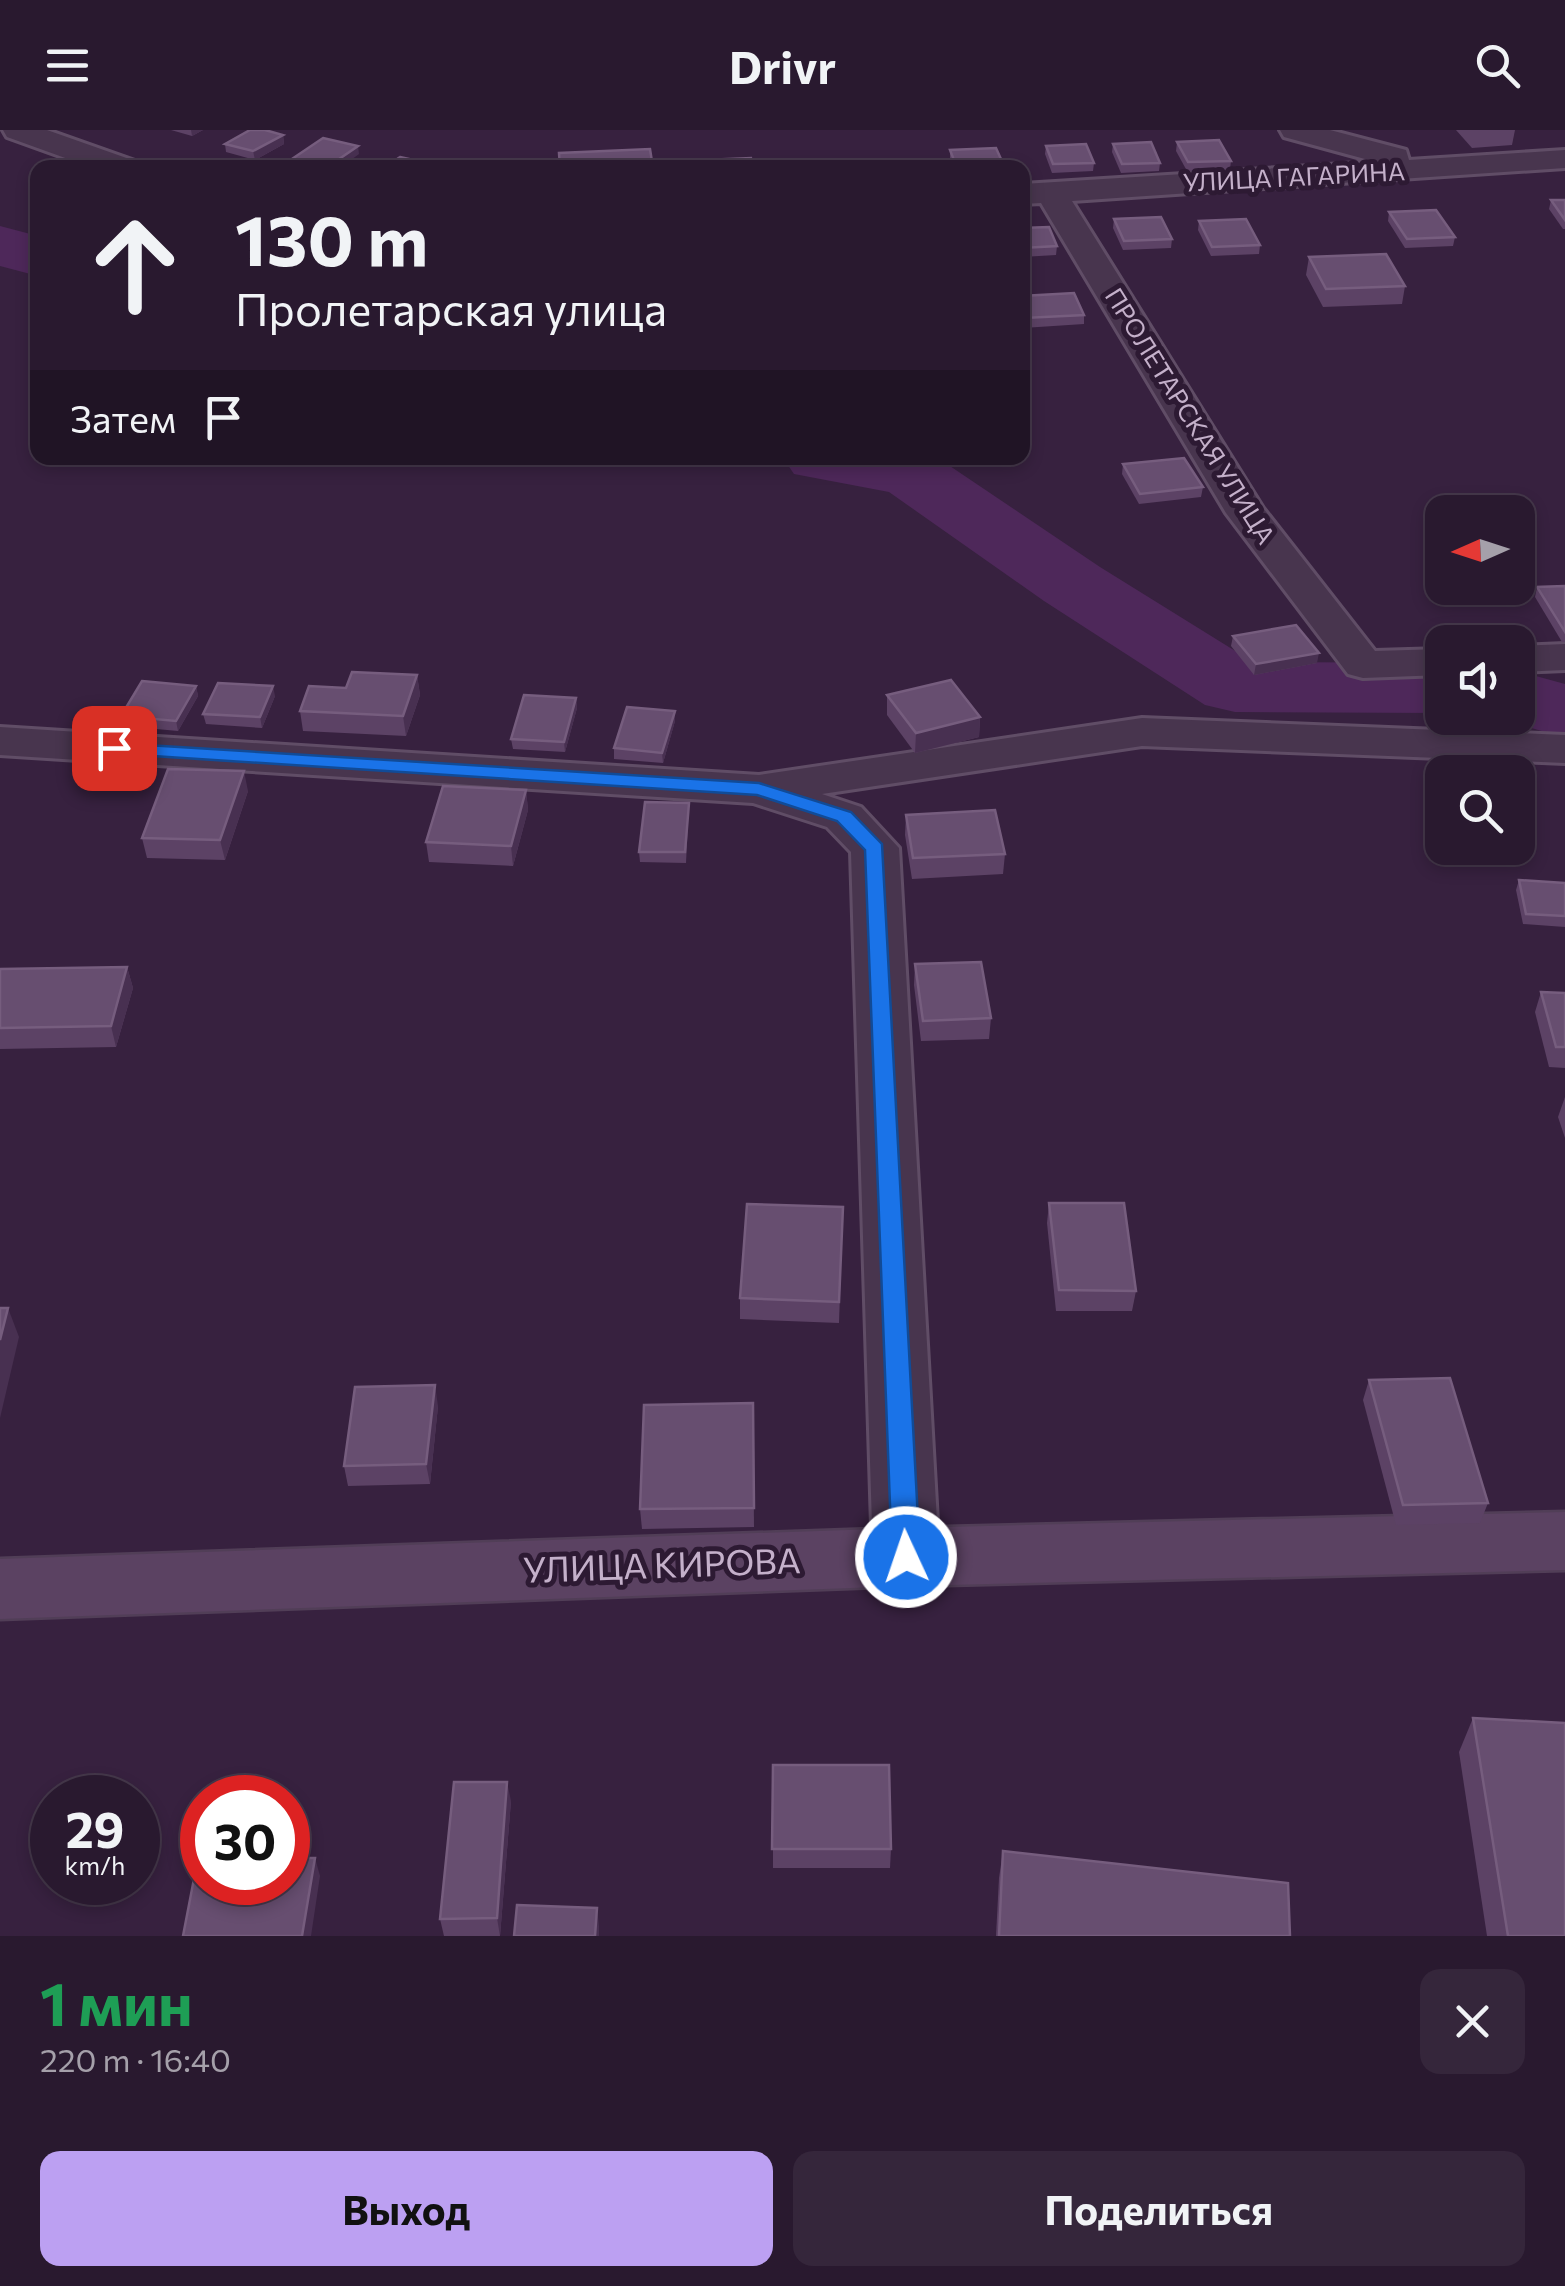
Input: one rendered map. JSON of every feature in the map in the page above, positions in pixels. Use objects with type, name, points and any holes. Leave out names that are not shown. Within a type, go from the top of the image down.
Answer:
[{"type":"street","points":[[18,130],[102,160]]},
{"type":"street","points":[[1295,130],[1435,168]]},
{"type":"street","name":"УЛИЦА ГАГАРИНА","points":[[1037,193],[1565,160]]},
{"type":"street","name":"ПРОЛЕТАРСКАЯ УЛИЦА","points":[[1037,193],[1246,514],[1363,665],[1425,663]]},
{"type":"street","points":[[1535,658],[1565,657]]},
{"type":"street","points":[[0,742],[759,789],[1142,732],[1565,749]]},
{"type":"street","points":[[759,789],[844,816],[875,848],[906,1557]]},
{"type":"street","name":"УЛИЦА КИРОВА","points":[[0,1589],[906,1557],[1565,1542]]},
{"type":"building","points":[[250,130],[283,135],[253,151],[225,144]]},
{"type":"building","points":[[323,138],[358,146],[338,160],[290,160]]},
{"type":"building","points":[[1219,140],[1231,161],[1188,162],[1177,142]]},
{"type":"building","points":[[1151,142],[1160,163],[1122,164],[1113,144]]},
{"type":"building","points":[[1086,144],[1094,163],[1053,164],[1046,146]]},
{"type":"building","points":[[996,148],[1001,160],[954,160],[950,150]]},
{"type":"building","points":[[650,149],[652,160],[559,160],[559,153]]},
{"type":"building","points":[[1551,200],[1565,200],[1565,220]]},
{"type":"building","points":[[1436,210],[1455,237],[1407,239],[1389,212]]},
{"type":"building","points":[[1161,217],[1172,239],[1124,241],[1114,219]]},
{"type":"building","points":[[1246,219],[1260,245],[1212,247],[1199,221]]},
{"type":"building","points":[[1049,227],[1057,246],[1030,248],[1030,228]]},
{"type":"building","points":[[1386,254],[1405,286],[1326,289],[1309,257]]},
{"type":"building","points":[[1074,293],[1084,315],[1030,318],[1030,296]]},
{"type":"building","points":[[1184,458],[1203,487],[1140,494],[1123,464]]},
{"type":"building","points":[[1565,586],[1565,632],[1537,587]]},
{"type":"building","points":[[1296,625],[1319,653],[1256,664],[1233,636]]},
{"type":"building","points":[[352,672],[417,675],[403,716],[300,711],[309,686],[346,688]]},
{"type":"building","points":[[951,680],[980,717],[916,733],[887,695]]},
{"type":"building","points":[[142,681],[196,686],[176,721],[121,716]]},
{"type":"building","points":[[218,683],[273,686],[260,717],[203,714]]},
{"type":"building","points":[[524,695],[576,698],[564,742],[511,739]]},
{"type":"building","points":[[627,707],[675,711],[662,753],[614,748]]},
{"type":"building","points":[[168,769],[244,771],[220,840],[142,838]]},
{"type":"building","points":[[443,786],[526,790],[511,846],[426,842]]},
{"type":"building","points":[[645,802],[689,803],[685,852],[639,852]]},
{"type":"building","points":[[995,810],[1005,854],[913,858],[906,815]]},
{"type":"building","points":[[1519,880],[1565,883],[1565,916],[1526,914]]},
{"type":"building","points":[[981,962],[991,1018],[923,1021],[915,964]]},
{"type":"building","points":[[127,967],[111,1026],[0,1028],[0,969]]},
{"type":"building","points":[[1541,992],[1565,993],[1565,1047],[1556,1047]]},
{"type":"building","points":[[1049,1203],[1124,1203],[1136,1291],[1059,1290]]},
{"type":"building","points":[[747,1204],[843,1207],[839,1302],[740,1298]]},
{"type":"building","points":[[0,1308],[8,1308],[0,1340]]},
{"type":"building","points":[[1450,1378],[1488,1503],[1403,1505],[1369,1380]]},
{"type":"building","points":[[435,1385],[426,1464],[344,1466],[355,1387]]},
{"type":"building","points":[[753,1403],[754,1508],[640,1509],[644,1405]]},
{"type":"building","points":[[1473,1718],[1565,1723],[1565,1936],[1508,1936]]},
{"type":"building","points":[[773,1765],[889,1765],[891,1849],[772,1849]]},
{"type":"building","points":[[454,1782],[507,1782],[497,1918],[440,1919]]},
{"type":"building","points":[[1003,1851],[1288,1883],[1290,1936],[999,1936]]},
{"type":"building","points":[[310,1858],[315,1858],[310,1888]]},
{"type":"building","points":[[189,1905],[307,1905],[302,1936],[183,1936]]},
{"type":"building","points":[[517,1905],[597,1908],[595,1936],[514,1936]]},
{"type":"waterway","points":[[0,245],[30,254]]},
{"type":"waterway","points":[[860,465],[912,474],[1072,584],[1235,687],[1425,688]]},
{"type":"waterway","points":[[1535,702],[1565,712]]},
{"type":"route","points":[[114,748],[759,789],[844,816],[875,848],[906,1557]]}]
